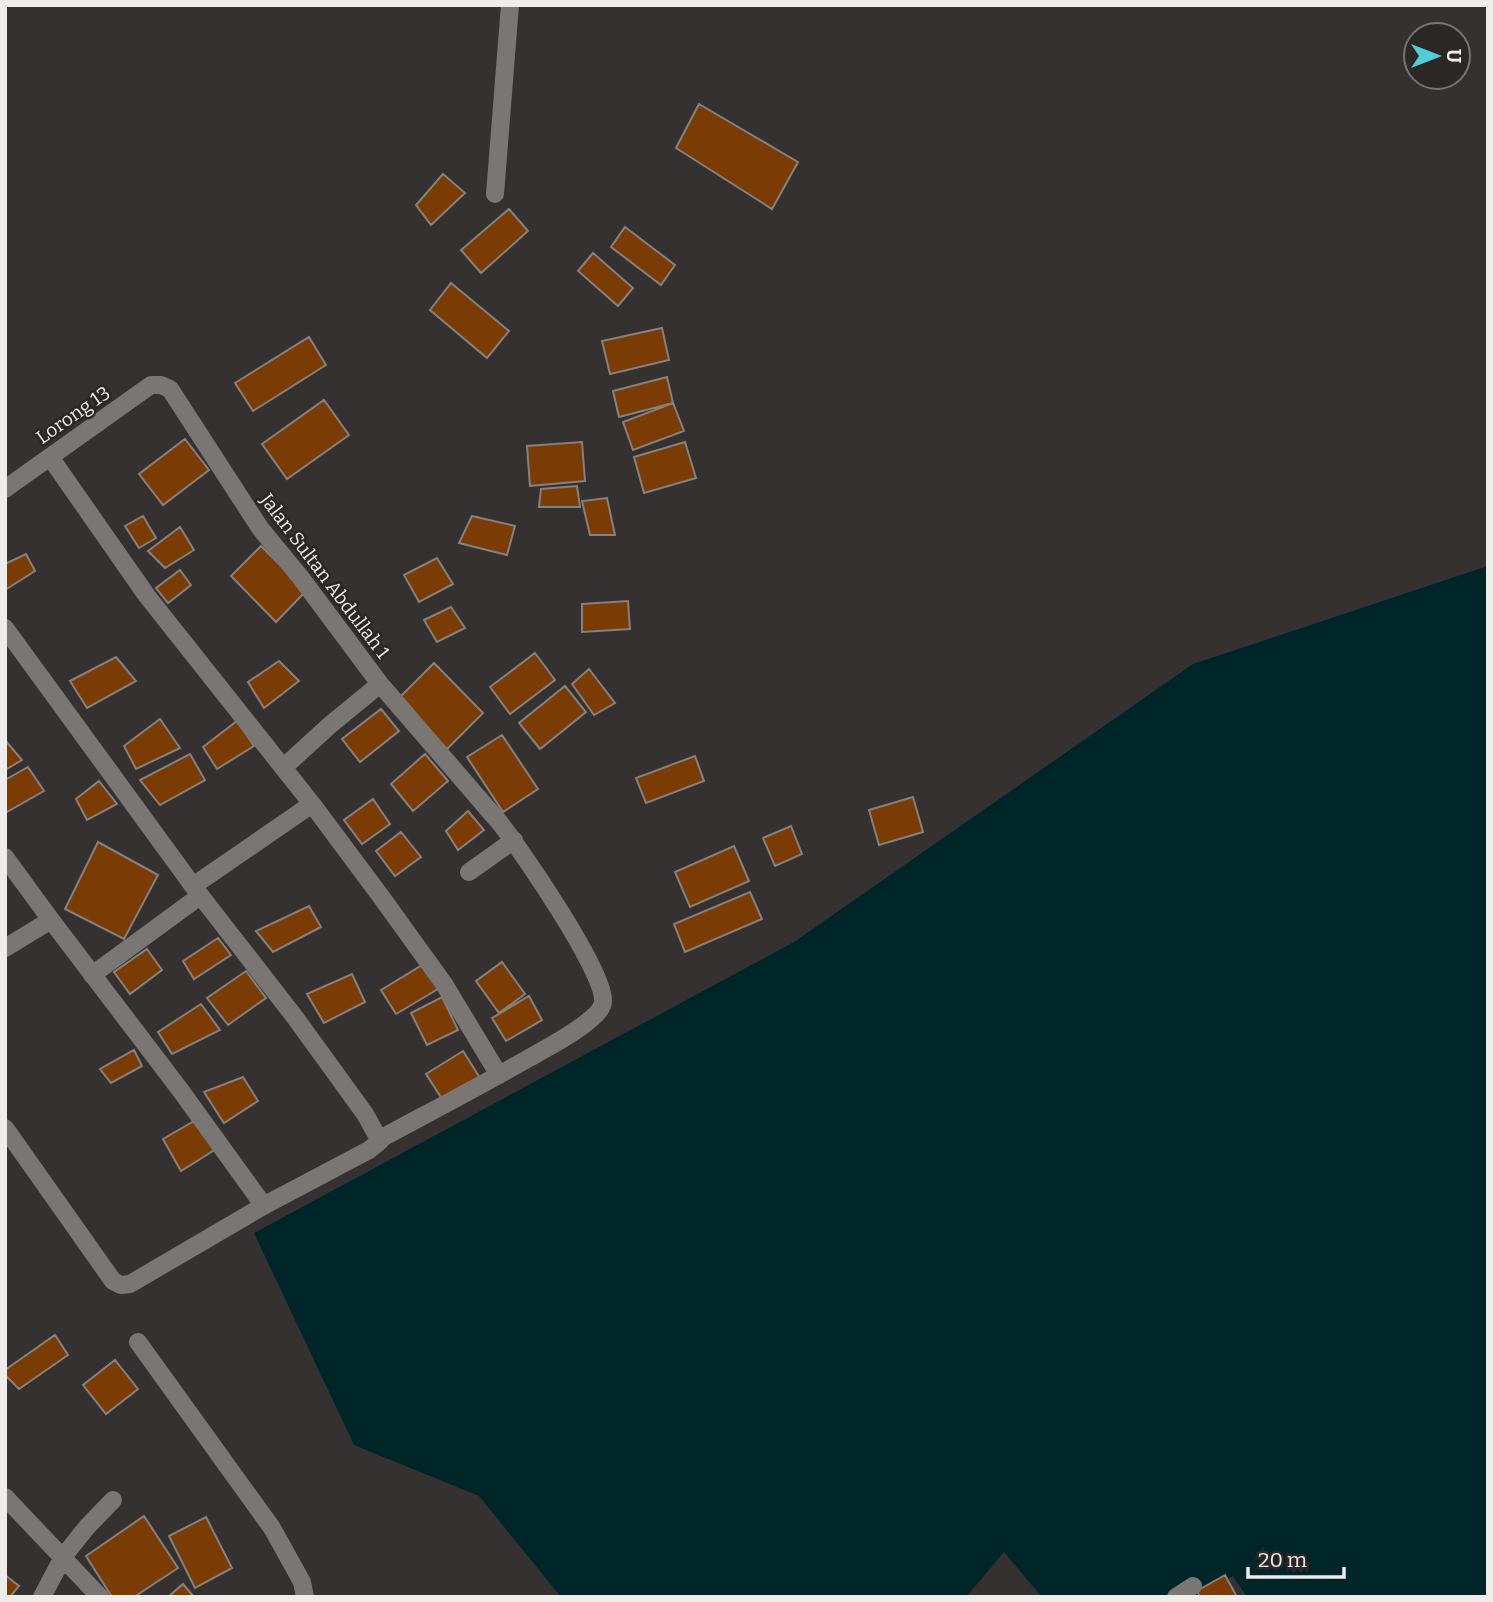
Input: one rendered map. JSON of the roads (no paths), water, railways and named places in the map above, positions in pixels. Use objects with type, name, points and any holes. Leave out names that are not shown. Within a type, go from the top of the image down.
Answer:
[{"type":"street","points":[[495,194],[510,5]]},
{"type":"street","name":"Lorong 13","points":[[5,488],[151,385],[166,387]]},
{"type":"street","name":"Jalan Sultan Abdullah 1","points":[[166,387],[172,392],[260,528],[380,684],[283,768]]},
{"type":"street","points":[[50,457],[147,596],[312,804],[382,898],[444,984],[499,1075]]},
{"type":"street","points":[[5,628],[197,891],[294,1016],[380,1139]]},
{"type":"street","points":[[5,1128],[117,1284],[126,1285],[369,1150],[379,1143],[380,1139],[499,1075],[593,1018],[603,1000],[593,969],[557,907],[500,822],[380,684]]},
{"type":"street","points":[[92,975],[312,804]]},
{"type":"street","points":[[470,872],[514,840]]},
{"type":"street","points":[[5,857],[264,1206]]},
{"type":"street","points":[[5,948],[51,920]]},
{"type":"street","points":[[138,1342],[272,1528],[302,1582],[305,1597]]},
{"type":"street","points":[[5,1497],[100,1597]]},
{"type":"street","points":[[41,1597],[63,1557],[113,1500]]},
{"type":"street","points":[[1177,1597],[1193,1586]]},
{"type":"water","points":[[1488,566],[1488,1597],[1247,1597],[1233,1576],[1201,1597],[1042,1597],[1004,1552],[966,1597],[561,1597],[479,1496],[354,1445],[254,1233],[794,942],[1193,664]]}]
